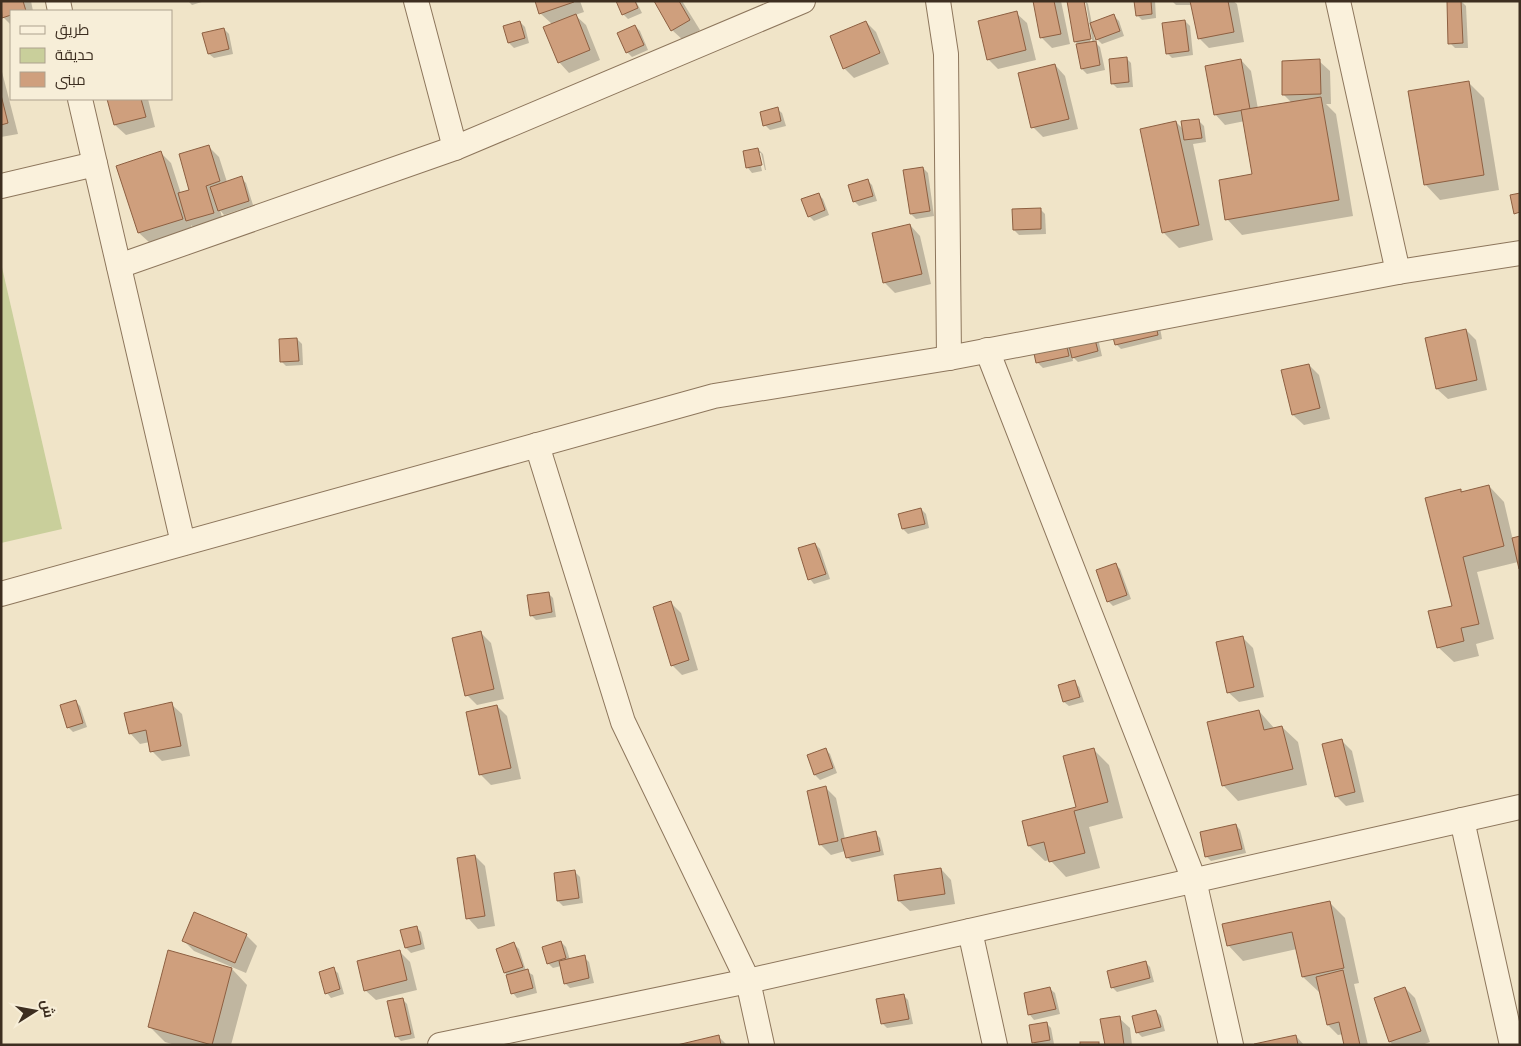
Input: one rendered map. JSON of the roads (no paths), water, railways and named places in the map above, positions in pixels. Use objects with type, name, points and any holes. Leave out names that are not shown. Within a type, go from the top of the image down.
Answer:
[{"type":"street","points":[[416,1],[455,148]]},
{"type":"street","points":[[119,266],[455,148],[803,1]]},
{"type":"street","points":[[938,1],[946,54],[949,358]]},
{"type":"street","points":[[1338,1],[1398,272]]},
{"type":"street","points":[[80,100],[183,543]]},
{"type":"street","points":[[1,186],[95,164]]},
{"type":"street","points":[[1,594],[714,396],[949,358],[1398,272],[1520,252]]},
{"type":"street","points":[[987,350],[1194,880],[1231,1045]]},
{"type":"street","points":[[537,445],[623,722],[748,981],[762,1045]]},
{"type":"street","points":[[440,1045],[489,1040],[1520,807]]},
{"type":"street","points":[[1462,820],[1512,1045]]},
{"type":"street","points":[[970,931],[995,1045]]}]
